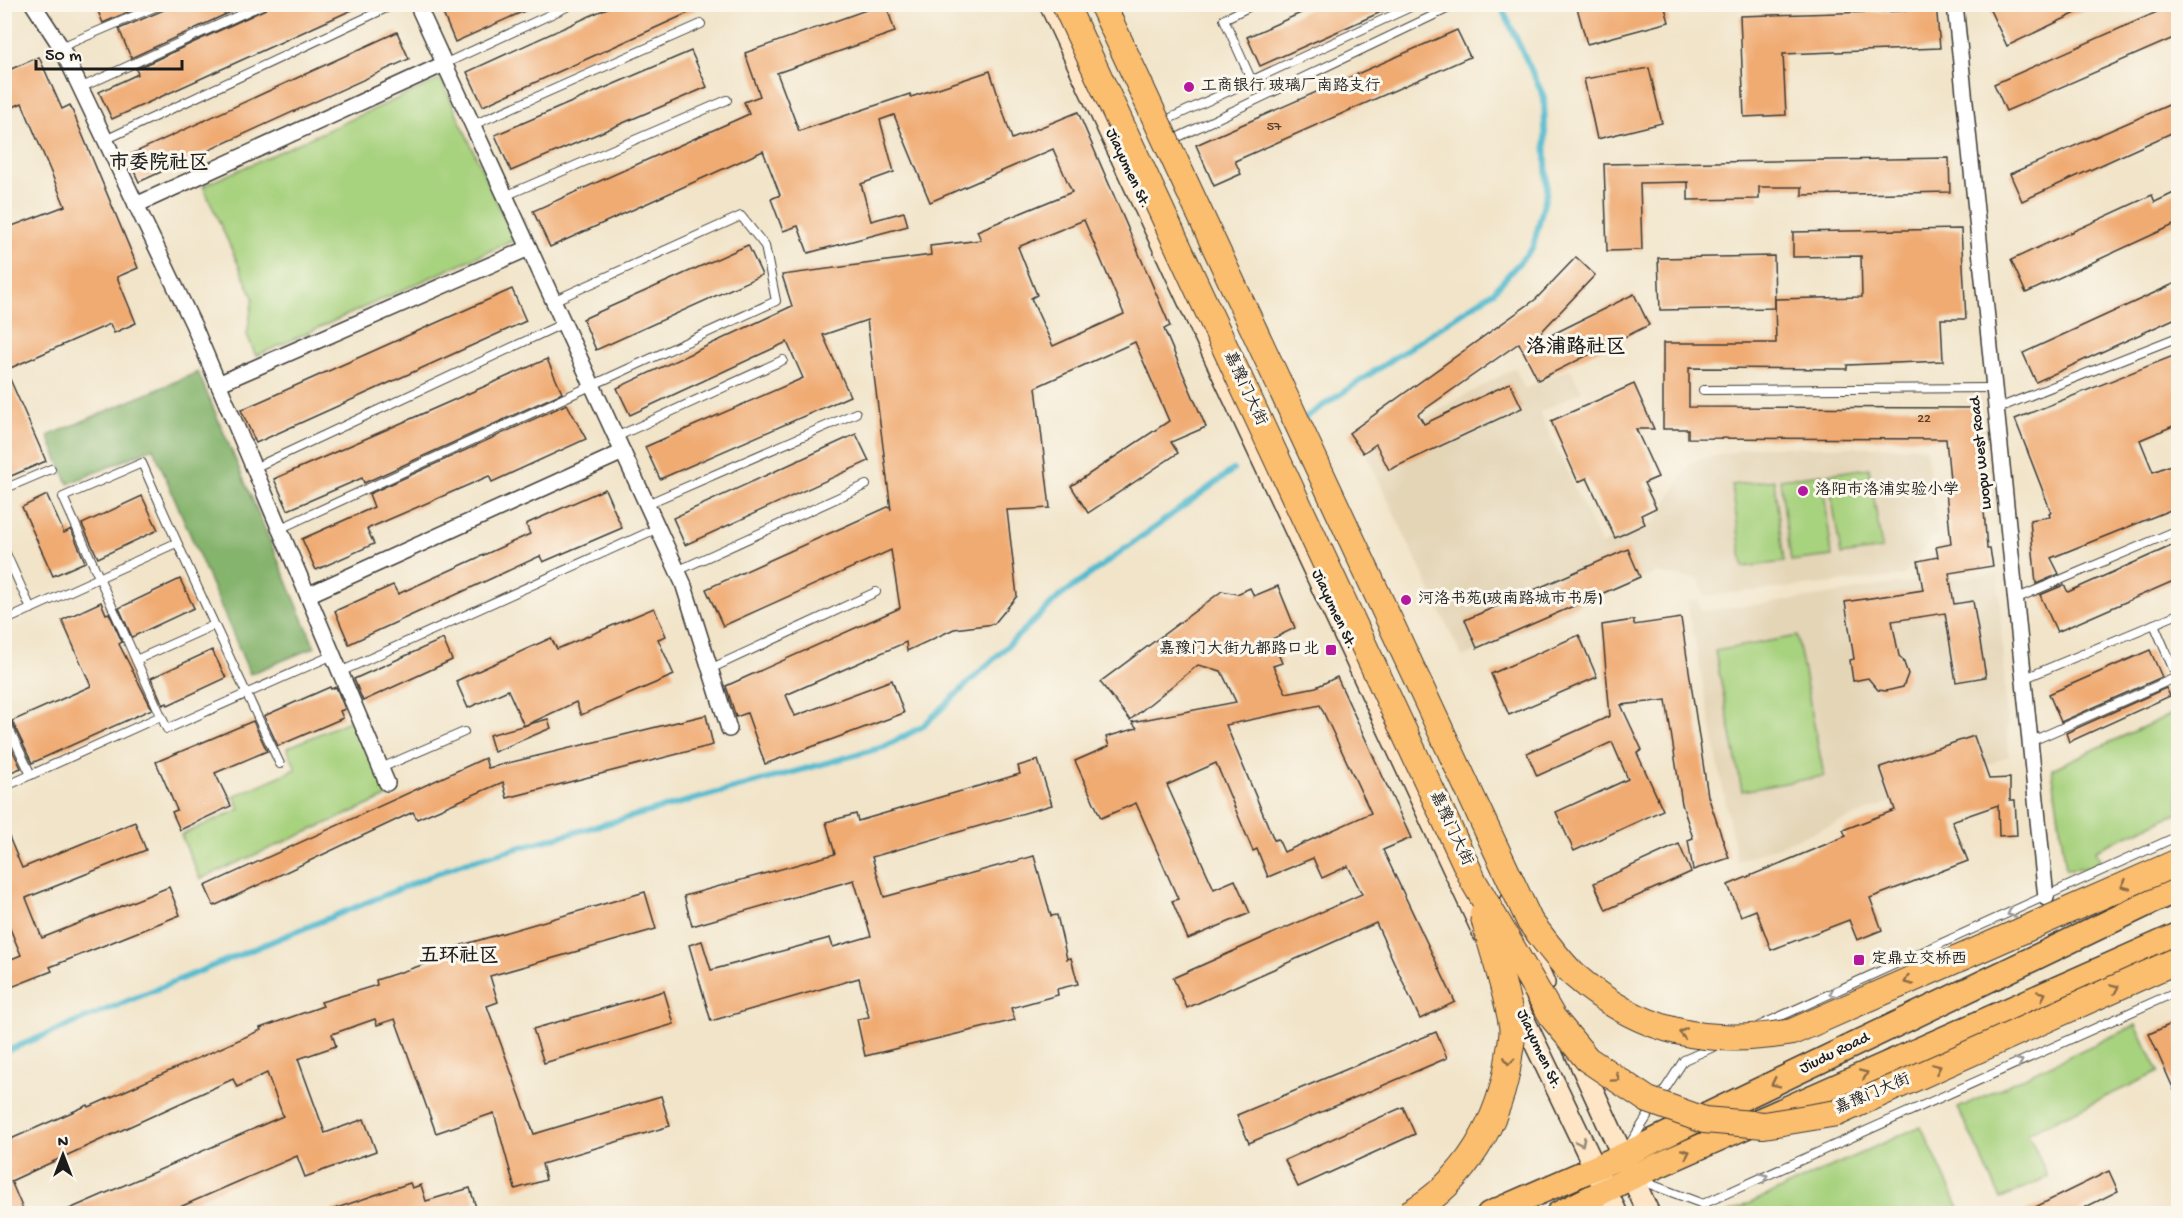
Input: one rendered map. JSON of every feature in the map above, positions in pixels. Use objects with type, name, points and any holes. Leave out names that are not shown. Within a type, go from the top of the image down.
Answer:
[{"type":"highway","name":"嘉豫门大街","points":[[1065,4],[1474,882],[1553,1018],[1587,1059],[1648,1100],[1704,1120],[1764,1125],[1837,1113],[2178,960]]},
{"type":"highway","name":"嘉豫门大街","points":[[1102,4],[1530,922],[1573,974],[1621,1011],[1671,1030],[1718,1039],[1761,1038],[1792,1032],[2178,862]]},
{"type":"highway","points":[[1408,1214],[1437,1192],[1474,1152],[1493,1122],[1506,1080],[1513,1028],[1474,882]]},
{"type":"main road","name":"Jiayumen St.","points":[[1050,4],[1617,1214]]},
{"type":"main road","name":"Jiayumen St.","points":[[1102,4],[1649,1214]]},
{"type":"main road","name":"Jiudu Road","points":[[1558,1214],[1606,1191],[1627,1167],[2178,889]]},
{"type":"main road","name":"Jiudu Road","points":[[1489,1214],[1593,1167],[1627,1167],[2178,935]]},
{"type":"street","points":[[33,4],[61,47],[218,384],[387,783]]},
{"type":"street","points":[[417,4],[677,571],[729,729]]},
{"type":"street","name":"Luopu West Road","points":[[1955,4],[2046,898]]},
{"type":"street","points":[[136,205],[444,64]]},
{"type":"street","points":[[218,384],[529,248]]},
{"type":"street","points":[[308,595],[623,452]]},
{"type":"lane","points":[[61,47],[162,4]]},
{"type":"lane","points":[[80,88],[264,4]]},
{"type":"lane","points":[[105,140],[395,4]]},
{"type":"lane","points":[[444,64],[573,4]]},
{"type":"lane","points":[[1251,79],[1224,19],[1255,4]]},
{"type":"lane","points":[[1162,133],[1251,79],[1417,4]]},
{"type":"lane","points":[[1162,133],[1197,125],[1449,8]]},
{"type":"lane","points":[[473,125],[701,24]]},
{"type":"lane","points":[[505,196],[727,100]]},
{"type":"lane","points":[[279,529],[776,301],[765,246],[741,216],[553,301]]},
{"type":"lane","points":[[254,468],[564,323]]},
{"type":"lane","points":[[1996,409],[2178,338]]},
{"type":"lane","points":[[616,437],[783,360]]},
{"type":"lane","points":[[1703,390],[1994,388]]},
{"type":"lane","points":[[647,504],[856,413]]},
{"type":"lane","points":[[280,764],[246,693],[214,625],[176,543],[142,463],[63,497],[167,729],[246,693],[333,655]]},
{"type":"lane","points":[[4,489],[51,469]]},
{"type":"lane","points":[[677,571],[866,485]]},
{"type":"lane","points":[[340,672],[658,528]]},
{"type":"lane","points":[[2015,599],[2178,530]]},
{"type":"lane","points":[[4,621],[176,543]]},
{"type":"lane","points":[[4,549],[31,609]]},
{"type":"lane","points":[[710,669],[876,592]]},
{"type":"lane","points":[[2023,679],[2178,614]]},
{"type":"lane","points":[[2030,742],[2178,678],[2154,624]]},
{"type":"lane","points":[[136,660],[214,625]]},
{"type":"lane","points":[[4,787],[161,716]]},
{"type":"lane","points":[[4,717],[31,775]]},
{"type":"lane","points":[[381,768],[464,732]]},
{"type":"lane","points":[[2178,836],[2046,898],[1684,1060],[1627,1167],[1703,1204],[2178,991]]},
{"type":"shaded area","name":"洛阳市洛浦实验小学","points":[[1515,368],[1525,389],[1570,368],[1582,391],[1540,412],[1601,545],[1656,520],[1691,462],[1753,447],[1926,447],[1937,532],[1903,576],[1704,596],[1699,580],[1656,573],[1462,657],[1367,456],[1376,445]]},
{"type":"shaded area","points":[[1998,574],[2009,756],[1737,862],[1687,601],[1698,599],[1701,611],[1809,598],[1887,585]]},
{"type":"green space","points":[[441,79],[514,240],[256,356],[247,335],[253,297],[203,186]]},
{"type":"green space","points":[[198,372],[315,647],[250,674],[153,448],[68,484],[48,436]]},
{"type":"green space","points":[[1869,468],[1882,549],[1841,555],[1828,474]]},
{"type":"green space","points":[[1822,474],[1832,556],[1791,561],[1780,479]]},
{"type":"green space","points":[[1774,480],[1784,562],[1743,567],[1732,485]]},
{"type":"green space","points":[[1797,636],[1824,776],[1742,791],[1715,651]]},
{"type":"green space","points":[[2178,711],[2178,813],[2096,850],[2101,862],[2086,868],[2066,869],[2052,769]]},
{"type":"green space","points":[[355,718],[389,796],[200,879],[181,835],[240,809],[234,796],[296,769],[287,748]]},
{"type":"green space","points":[[2136,1025],[2159,1072],[2028,1133],[2048,1177],[2001,1199],[1958,1108]]},
{"type":"green space","points":[[1921,1126],[1961,1213],[1728,1213]]},
{"type":"building","points":[[95,4],[146,4],[103,23]]},
{"type":"building","points":[[168,4],[248,4],[131,58],[119,29],[164,10]]},
{"type":"building","points":[[270,4],[365,4],[112,119],[99,92],[138,74],[136,69],[266,9]]},
{"type":"building","points":[[439,4],[540,4],[455,42]]},
{"type":"building","points":[[616,4],[708,4],[483,106],[467,72]]},
{"type":"building","points":[[886,4],[895,32],[777,73],[799,131],[910,94],[911,97],[990,71],[1012,139],[1078,112],[1170,326],[1164,329],[1206,427],[1171,442],[1178,453],[1088,513],[1071,486],[1169,421],[1135,342],[1036,387],[1050,508],[1007,510],[1017,596],[994,624],[954,629],[907,651],[906,642],[786,695],[795,716],[892,680],[904,713],[765,764],[747,713],[736,717],[726,686],[900,608],[891,550],[723,626],[706,589],[890,506],[891,510],[867,320],[823,335],[850,396],[660,479],[645,447],[803,378],[787,342],[630,415],[617,388],[792,306],[782,275],[931,255],[930,246],[981,240],[977,231],[1072,192],[1053,149],[930,202],[894,115],[880,120],[894,172],[861,184],[871,221],[904,212],[908,226],[808,253],[798,226],[783,231],[771,199],[780,195],[763,151],[550,247],[533,211],[749,114],[744,102],[760,96],[745,53]],"holes":[[[1084,220],[1124,314],[1053,346],[1031,298],[1037,295],[1018,247]]]},
{"type":"building","points":[[1321,4],[1399,4],[1260,66],[1247,37]]},
{"type":"building","points":[[1576,4],[1664,4],[1669,22],[1587,44]]},
{"type":"building","points":[[1905,4],[1936,4],[1940,48],[1783,54],[1786,115],[1744,117],[1740,16],[1905,11]]},
{"type":"building","points":[[1997,4],[2095,4],[2007,46],[1989,8]]},
{"type":"building","points":[[2178,4],[2178,36],[2006,111],[1994,84]]},
{"type":"building","points":[[1457,30],[1470,57],[1235,161],[1241,174],[1214,186],[1196,145]]},
{"type":"building","points":[[397,32],[409,59],[139,182],[127,156]]},
{"type":"building","points":[[691,51],[707,87],[511,171],[495,135]]},
{"type":"building","points":[[39,57],[62,109],[70,105],[138,268],[117,277],[136,323],[114,333],[110,324],[6,370],[46,461],[4,479],[4,229],[65,206],[22,103],[4,111],[4,72]]},
{"type":"building","points":[[1649,68],[1662,123],[1597,139],[1584,79]]},
{"type":"building","points":[[2178,101],[2178,130],[2022,201],[2010,174]]},
{"type":"building","points":[[1949,158],[1950,192],[1802,195],[1802,187],[1759,187],[1759,199],[1688,200],[1688,182],[1640,183],[1642,250],[1607,251],[1604,164]]},
{"type":"building","points":[[2178,191],[2178,223],[2026,293],[2011,260],[2152,195],[2155,202]]},
{"type":"building","points":[[1961,229],[1966,319],[1941,319],[1943,361],[1847,365],[1847,369],[1689,368],[1689,407],[1976,408],[1987,549],[1990,549],[1993,566],[1949,573],[1954,604],[1973,601],[1986,677],[1956,682],[1945,613],[1892,621],[1899,656],[1908,674],[1903,687],[1886,691],[1878,690],[1868,678],[1853,681],[1850,660],[1854,659],[1845,602],[1923,590],[1918,561],[1938,557],[1936,547],[1951,544],[1946,491],[1951,490],[1946,439],[1688,438],[1688,429],[1663,429],[1663,343],[1776,343],[1775,299],[1862,297],[1861,256],[1793,257],[1793,232]]},
{"type":"building","points":[[748,245],[762,275],[596,350],[583,319]]},
{"type":"building","points":[[1774,256],[1775,308],[1660,310],[1658,258]]},
{"type":"building","points":[[1576,257],[1595,275],[1527,347],[1634,294],[1649,325],[1538,380],[1519,343],[1418,414],[1424,424],[1510,383],[1522,408],[1389,470],[1376,444],[1363,453],[1349,433],[1536,299]]},
{"type":"building","points":[[2178,282],[2178,317],[2036,382],[2023,353]]},
{"type":"building","points":[[512,289],[526,321],[256,443],[241,410]]},
{"type":"building","points":[[2178,354],[2178,424],[2140,440],[2153,472],[2178,462],[2178,507],[2051,558],[2059,574],[2036,584],[2030,520],[2050,517],[2051,512],[2015,419]]},
{"type":"building","points":[[547,359],[562,393],[364,483],[362,478],[288,510],[274,479]]},
{"type":"building","points":[[1634,384],[1654,429],[1636,429],[1658,477],[1644,483],[1656,508],[1641,515],[1645,524],[1615,538],[1587,478],[1578,482],[1551,421]]},
{"type":"building","points":[[567,404],[586,439],[492,482],[489,476],[367,529],[374,544],[316,570],[302,539],[374,507],[369,494]]},
{"type":"building","points":[[856,434],[869,461],[685,545],[673,518]]},
{"type":"building","points":[[605,489],[622,528],[543,562],[540,556],[349,644],[335,611],[393,585],[398,594],[530,534],[526,524]]},
{"type":"building","points":[[47,495],[64,533],[71,529],[85,562],[53,576],[22,507]]},
{"type":"building","points":[[142,496],[158,530],[98,558],[82,524]]},
{"type":"building","points":[[2178,543],[2178,579],[2057,632],[2040,595],[2064,585],[2068,592]]},
{"type":"building","points":[[1628,549],[1640,577],[1477,648],[1465,620]]},
{"type":"building","points":[[180,579],[194,608],[132,637],[119,608]]},
{"type":"building","points":[[1278,586],[1295,628],[1272,639],[1282,663],[1273,666],[1286,693],[1316,687],[1337,677],[1411,838],[1383,850],[1455,1002],[1420,1019],[1376,923],[1187,1008],[1173,978],[1362,894],[1348,866],[1322,878],[1313,858],[1268,877],[1257,849],[1253,851],[1216,763],[1167,785],[1214,889],[1235,880],[1250,913],[1188,939],[1172,901],[1178,899],[1136,803],[1101,818],[1075,761],[1109,746],[1106,737],[1137,728],[1132,722],[1236,702],[1221,671],[1198,665],[1130,720],[1100,682],[1222,591],[1237,594],[1250,588],[1254,596]],"holes":[[[1320,705],[1371,813],[1284,852],[1278,839],[1274,840],[1226,725]]]},
{"type":"building","points":[[101,602],[106,614],[109,613],[122,642],[119,644],[152,709],[32,763],[12,721],[91,686],[62,620]]},
{"type":"building","points":[[654,608],[666,636],[658,639],[674,675],[581,715],[576,702],[524,726],[508,690],[468,708],[456,681],[551,638],[557,649]]},
{"type":"building","points":[[1681,618],[1708,796],[1729,858],[1693,870],[1688,840],[1693,838],[1682,804],[1666,700],[1621,705],[1642,750],[1637,753],[1663,810],[1574,851],[1556,812],[1628,779],[1612,742],[1537,776],[1527,753],[1610,716],[1602,625],[1634,620],[1634,625]]},
{"type":"building","points":[[1579,635],[1597,677],[1509,715],[1491,674]]},
{"type":"building","points":[[443,639],[452,660],[363,701],[354,679]]},
{"type":"building","points":[[212,650],[226,678],[168,705],[167,703],[163,705],[151,678]]},
{"type":"building","points":[[2150,650],[2162,677],[2061,722],[2049,694]]},
{"type":"building","points":[[330,687],[331,689],[336,687],[345,709],[340,711],[343,718],[278,746],[264,716]]},
{"type":"building","points":[[2166,688],[2170,696],[2069,742],[2066,733]]},
{"type":"building","points":[[706,715],[713,745],[507,798],[503,782],[417,819],[413,812],[214,906],[205,886],[485,758],[488,768]]},
{"type":"building","points":[[548,719],[551,728],[494,752],[489,735]]},
{"type":"building","points":[[253,721],[267,751],[215,773],[231,806],[180,830],[172,812],[177,810],[156,762]]},
{"type":"building","points":[[4,733],[21,768],[4,775]]},
{"type":"building","points":[[1974,736],[1989,779],[2010,778],[2010,800],[2015,800],[2017,835],[1999,836],[1998,805],[1952,821],[1968,861],[1870,898],[1882,930],[1857,940],[1849,920],[1771,950],[1756,910],[1741,916],[1728,885],[1846,836],[1843,830],[1895,810],[1880,767]]},
{"type":"building","points":[[1038,760],[1052,805],[872,857],[884,897],[1034,856],[1051,916],[1057,915],[1067,959],[1071,958],[1078,984],[1057,989],[1058,995],[1011,1008],[1015,1020],[865,1056],[857,1019],[869,1017],[859,978],[711,1021],[689,945],[702,941],[711,970],[830,938],[833,947],[871,936],[854,880],[692,926],[684,896],[835,854],[826,822],[856,814],[858,821],[1020,774],[1018,766]]},
{"type":"building","points":[[135,822],[146,850],[26,898],[42,938],[169,887],[180,915],[50,967],[52,971],[4,990],[4,962],[21,955],[4,914],[4,825],[22,868]]},
{"type":"building","points":[[1679,844],[1691,872],[1606,910],[1594,883]]},
{"type":"building","points":[[645,892],[656,929],[490,976],[498,1002],[487,1006],[534,1134],[661,1096],[670,1126],[542,1164],[546,1180],[515,1189],[494,1113],[436,1133],[395,1019],[377,1025],[375,1019],[332,1034],[336,1046],[298,1059],[325,1133],[364,1119],[376,1151],[305,1177],[297,1156],[164,1214],[58,1214],[283,1116],[267,1073],[237,1087],[233,1079],[11,1181],[25,1214],[4,1214],[4,1142],[88,1105],[89,1107],[261,1030],[260,1028],[323,1006],[321,1002],[377,985],[376,980],[447,957],[445,950]]},
{"type":"building","points":[[664,991],[674,1024],[544,1063],[533,1029]]},
{"type":"building","points":[[2178,1021],[2178,1099],[2149,1034]]},
{"type":"building","points":[[1436,1032],[1447,1058],[1249,1143],[1237,1115]]},
{"type":"building","points":[[1403,1107],[1415,1134],[1298,1187],[1285,1160]]},
{"type":"building","points":[[2109,1171],[2118,1191],[2072,1214],[2021,1214]]},
{"type":"building","points":[[410,1183],[412,1188],[421,1185],[426,1201],[470,1188],[478,1214],[331,1214],[331,1210]]},
{"type":"waterway","points":[[1306,417],[1493,292],[1533,247],[1547,191],[1544,97],[1500,4]]},
{"type":"waterway","points":[[4,1052],[460,864],[884,747],[923,726],[1059,597],[1233,470]]},
{"type":"place","name":"工商银行 玻璃厂南路支行","points":[[1189,87]]},
{"type":"place","name":"洛阳市洛浦实验小学","points":[[1803,491]]},
{"type":"place","name":"河洛书苑(玻南路城市书房)","points":[[1406,600]]},
{"type":"place","name":"嘉豫门大街九都路口北","points":[[1331,650]]},
{"type":"place","name":"定鼎立交桥西","points":[[1859,960]]},
{"type":"district","name":"市委院社区","points":[[159,164]]},
{"type":"district","name":"洛浦路社区","points":[[1576,348]]},
{"type":"district","name":"五环社区","points":[[459,957]]}]
